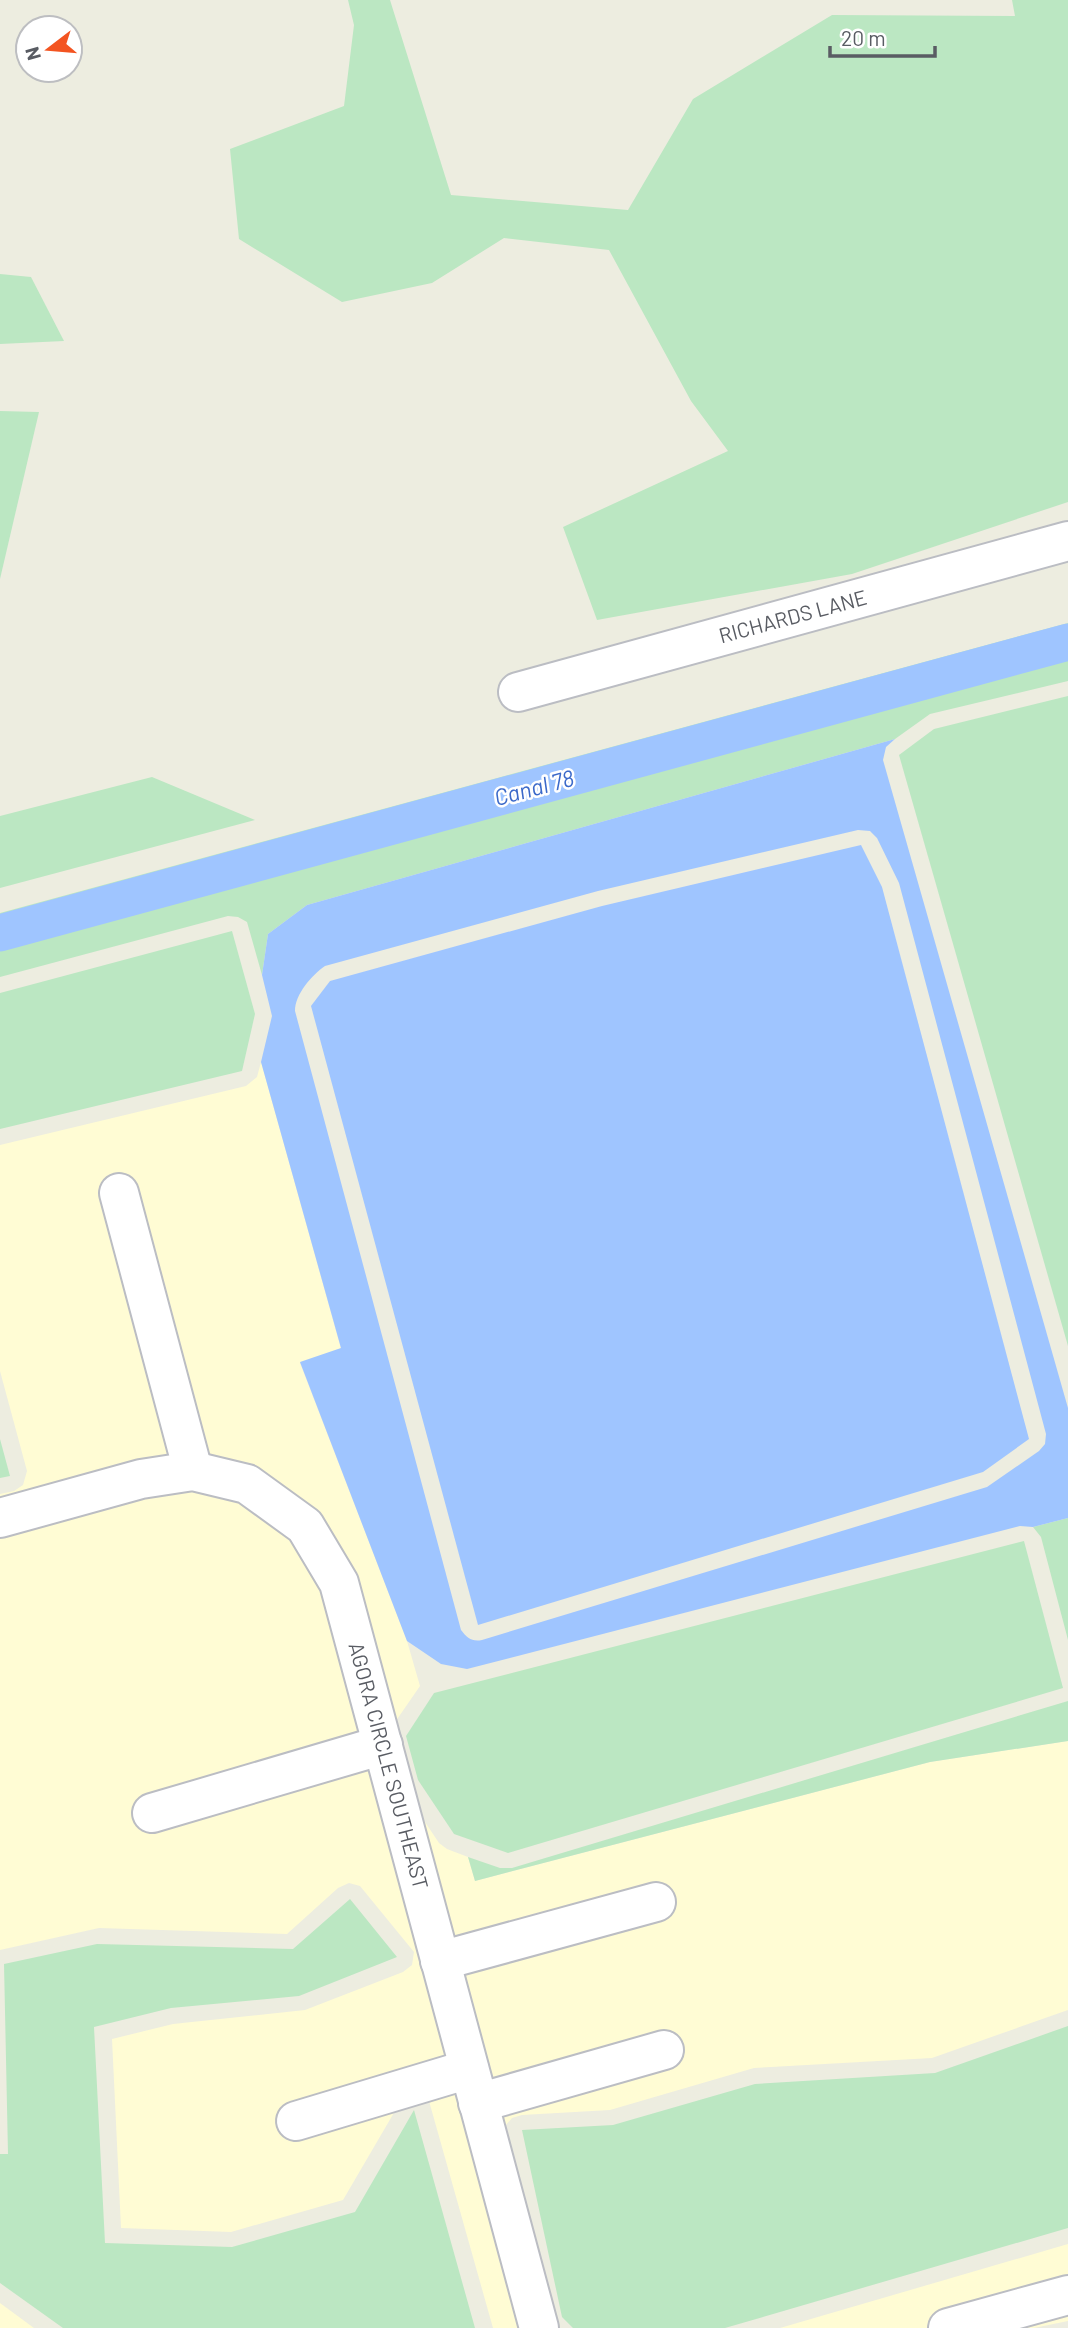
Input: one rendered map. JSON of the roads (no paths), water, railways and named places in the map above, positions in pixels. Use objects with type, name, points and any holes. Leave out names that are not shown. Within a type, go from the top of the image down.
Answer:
[{"type":"street","name":"RICHARDS LANE","points":[[518,692],[1068,541]]},
{"type":"street","points":[[119,1194],[193,1471]]},
{"type":"street","name":"AGORA CIRCLE SOUTHEAST","points":[[0,1518],[141,1479],[193,1471],[247,1484],[305,1526],[339,1584],[539,2328]]},
{"type":"street","points":[[152,1813],[383,1745]]},
{"type":"street","points":[[440,1961],[656,1902]]},
{"type":"street","points":[[296,2121],[664,2050]]},
{"type":"street","points":[[948,2328],[1068,2295]]},
{"type":"water","points":[[895,739],[886,747],[883,760],[1068,1408],[1068,1518],[1033,1527],[1020,1526],[467,1669],[441,1664],[407,1641],[300,1362],[341,1348],[261,1062],[272,1016],[262,975],[268,934],[307,905]],"holes":[[[858,830],[870,831],[877,838],[899,883],[1046,1434],[1045,1444],[987,1487],[482,1640],[470,1639],[461,1630],[295,1011],[298,998],[315,974],[325,966],[598,891]]]},
{"type":"water","points":[[861,845],[882,887],[1029,1439],[983,1472],[478,1625],[311,1006],[330,981],[602,906]]},
{"type":"waterway","name":"Canal 78","points":[[0,933],[1068,642]]}]
